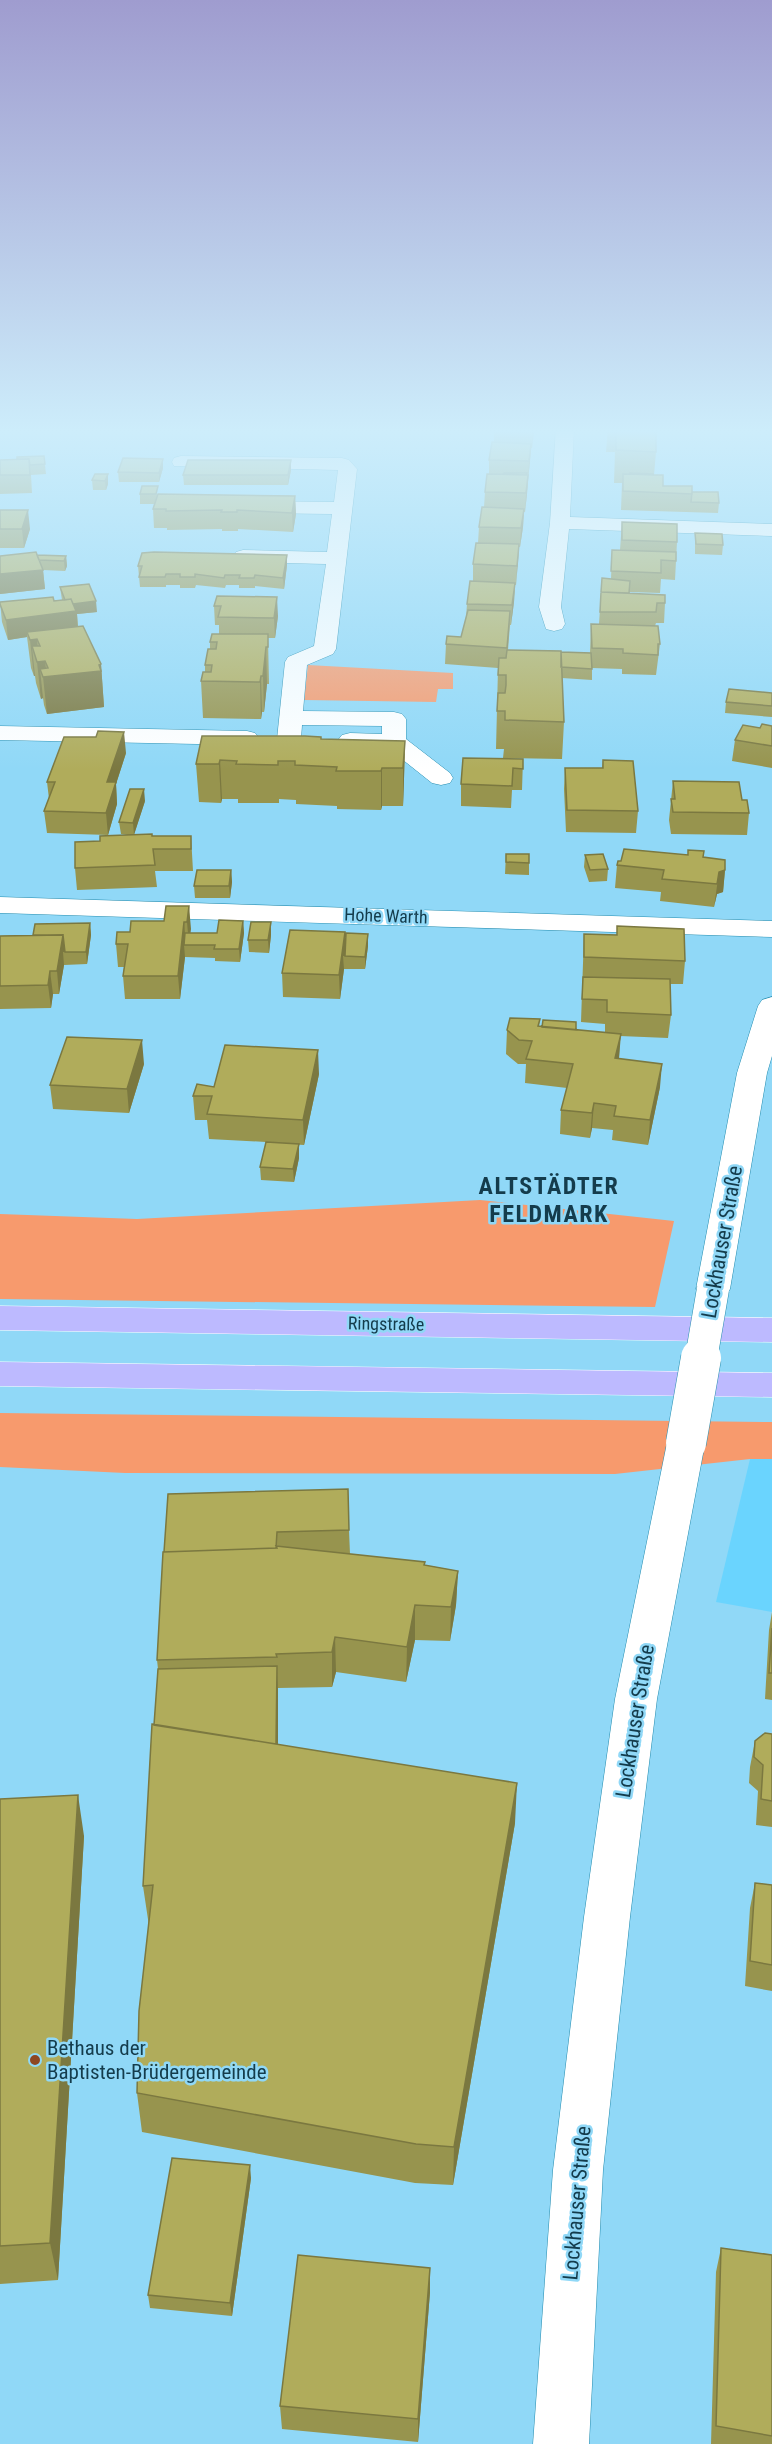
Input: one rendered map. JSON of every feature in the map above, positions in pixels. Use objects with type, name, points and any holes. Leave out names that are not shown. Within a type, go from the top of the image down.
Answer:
[{"type":"highway","name":"Ringstraße","points":[[0,1318],[772,1330]]},
{"type":"highway","points":[[0,1374],[772,1385]]},
{"type":"street","points":[[290,728],[296,662],[325,649],[339,542]]},
{"type":"street","points":[[554,624],[550,607],[558,542]]},
{"type":"street","points":[[229,556],[337,558]]},
{"type":"street","points":[[0,734],[290,728],[394,741],[441,778]]},
{"type":"street","name":"Hohe Warth","points":[[0,905],[772,928]]},
{"type":"street","name":"Lockhauser Straße","points":[[561,2444],[578,2170],[636,1699],[686,1443],[752,1073],[772,1006]]},
{"type":"shaded area","points":[[308,665],[453,673],[453,689],[438,689],[436,702],[304,700]]},
{"type":"shaded area","points":[[480,1200],[674,1221],[655,1307],[0,1299],[0,1214],[137,1219]]},
{"type":"shaded area","points":[[0,1413],[772,1422],[772,1459],[750,1459],[615,1474],[125,1473],[0,1467]]},
{"type":"shaded area","points":[[750,1459],[772,1459],[772,1612],[716,1602]]},
{"type":"building","points":[[696,542],[723,542],[723,545],[696,544]]},
{"type":"building","points":[[476,543],[519,544],[517,566],[473,564]]},
{"type":"building","points":[[612,550],[676,552],[676,561],[661,560],[661,573],[611,571]]},
{"type":"building","points":[[36,552],[43,570],[0,574],[0,556]]},
{"type":"building","points":[[142,553],[287,555],[283,578],[255,575],[254,578],[239,578],[240,575],[225,575],[224,578],[195,574],[195,577],[166,574],[165,577],[139,577],[142,566],[138,566]]},
{"type":"building","points":[[37,555],[66,556],[64,561],[39,560]]},
{"type":"building","points":[[602,578],[630,581],[629,593],[601,592]]},
{"type":"building","points":[[470,581],[515,583],[512,605],[467,604]]},
{"type":"building","points":[[89,584],[96,601],[73,604],[71,599],[65,600],[60,587]]},
{"type":"building","points":[[601,592],[665,595],[665,603],[657,603],[656,612],[600,612]]},
{"type":"building","points":[[217,596],[277,597],[274,618],[218,617],[221,606],[214,606]]},
{"type":"building","points":[[53,597],[54,601],[71,599],[76,611],[6,620],[0,604],[0,602]]},
{"type":"building","points":[[468,610],[510,611],[507,648],[446,644],[447,636],[461,637]]},
{"type":"building","points":[[591,624],[658,626],[660,644],[658,644],[658,655],[623,653],[623,649],[592,648]]},
{"type":"building","points":[[83,626],[101,664],[99,665],[101,671],[43,677],[40,669],[48,668],[45,661],[37,662],[32,646],[40,646],[37,639],[30,640],[27,632]]},
{"type":"building","points":[[212,634],[268,634],[268,647],[266,647],[263,676],[260,682],[201,681],[203,672],[211,672],[212,665],[205,665],[208,649],[216,649],[217,642],[210,642]]},
{"type":"building","points":[[507,650],[561,651],[564,722],[505,720],[505,711],[497,711],[498,693],[505,693],[506,685],[506,675],[498,675],[499,658],[506,658]]},
{"type":"building","points":[[561,652],[591,653],[592,669],[561,667]]},
{"type":"building","points":[[729,689],[772,693],[772,706],[726,702]]},
{"type":"building","points":[[762,724],[772,726],[772,746],[735,740],[743,725],[760,728]]},
{"type":"building","points":[[98,731],[124,732],[107,782],[116,782],[106,813],[44,811],[55,782],[47,782],[64,737],[96,737]]},
{"type":"building","points":[[202,736],[305,736],[321,737],[321,739],[405,741],[403,768],[382,768],[381,771],[336,771],[337,767],[295,765],[295,761],[278,761],[278,765],[236,764],[237,761],[220,760],[219,764],[196,764]]},
{"type":"building","points":[[463,758],[523,759],[523,769],[513,768],[512,786],[461,784]]},
{"type":"building","points":[[603,760],[633,761],[638,811],[567,810],[565,768],[603,768]]},
{"type":"building","points":[[673,781],[739,782],[742,800],[747,800],[749,813],[673,812],[671,799],[675,799]]},
{"type":"building","points":[[130,789],[144,789],[133,823],[119,822]]},
{"type":"building","points":[[152,834],[152,836],[191,836],[191,849],[153,849],[155,865],[75,868],[75,842],[100,841],[100,836]]},
{"type":"building","points":[[624,849],[688,855],[688,850],[704,851],[703,857],[725,860],[725,870],[719,872],[717,884],[662,879],[664,870],[617,865],[618,861],[621,861]]},
{"type":"building","points":[[506,854],[529,854],[529,863],[506,862]]},
{"type":"building","points":[[603,854],[608,869],[590,870],[585,855]]},
{"type":"building","points":[[197,870],[231,870],[229,886],[194,886]]},
{"type":"building","points":[[166,906],[189,906],[187,922],[184,922],[178,976],[123,976],[128,944],[116,944],[117,932],[130,932],[131,921],[164,921]]},
{"type":"building","points":[[219,920],[243,921],[239,949],[214,949],[215,945],[184,945],[185,933],[217,933]]},
{"type":"building","points":[[251,922],[271,922],[268,940],[248,940]]},
{"type":"building","points":[[90,923],[86,952],[65,952],[63,935],[33,935],[35,924]]},
{"type":"building","points":[[617,926],[684,929],[685,961],[584,957],[584,934],[617,935]]},
{"type":"building","points":[[290,930],[345,932],[339,975],[282,973]]},
{"type":"building","points":[[346,933],[368,934],[365,957],[345,956]]},
{"type":"building","points":[[63,935],[57,971],[50,971],[48,985],[0,986],[0,936]]},
{"type":"building","points":[[583,977],[670,979],[671,1015],[607,1012],[607,1000],[582,999]]},
{"type":"building","points":[[510,1018],[540,1019],[538,1026],[621,1034],[615,1058],[662,1064],[650,1120],[614,1116],[616,1106],[594,1103],[592,1113],[561,1110],[573,1064],[526,1059],[532,1041],[519,1040],[507,1030]]},
{"type":"building","points":[[543,1020],[576,1022],[576,1030],[542,1027]]},
{"type":"building","points":[[67,1037],[142,1040],[127,1089],[50,1085]]},
{"type":"building","points":[[225,1045],[318,1050],[303,1120],[207,1114],[212,1096],[193,1096],[197,1084],[214,1087]]},
{"type":"building","points":[[266,1142],[299,1144],[293,1169],[260,1167]]},
{"type":"building","points":[[348,1489],[349,1530],[277,1532],[276,1548],[164,1552],[168,1494]]},
{"type":"building","points":[[276,1546],[425,1562],[424,1565],[458,1571],[451,1607],[415,1605],[407,1647],[335,1637],[332,1652],[276,1654],[277,1657],[157,1660],[163,1552],[277,1548]]},
{"type":"building","points":[[772,1628],[772,1673],[769,1673]]},
{"type":"building","points":[[277,1666],[276,1744],[154,1725],[158,1669]]},
{"type":"building","points":[[152,1724],[517,1783],[454,2147],[416,2144],[137,2093],[139,2011],[153,1885],[143,1886]]},
{"type":"building","points":[[765,1733],[772,1734],[772,1801],[761,1799],[763,1765],[754,1757],[755,1741]]},
{"type":"building","name":"Bethaus der Baptisten-Brüdergemeinde","points":[[78,1795],[50,2243],[0,2246],[0,1799]]},
{"type":"building","points":[[755,1883],[772,1885],[772,1965],[750,1961]]},
{"type":"building","points":[[172,2158],[250,2165],[230,2303],[148,2295]]},
{"type":"building","points":[[721,2248],[772,2255],[772,2436],[716,2426]]},
{"type":"building","points":[[298,2255],[430,2268],[418,2419],[280,2406]]},
{"type":"place","name":"Bethaus der Baptisten-Brüdergemeinde","points":[[35,2060]]},
{"type":"district","name":"ALTSTÄDTER FELDMARK","points":[[549,1200]]}]
